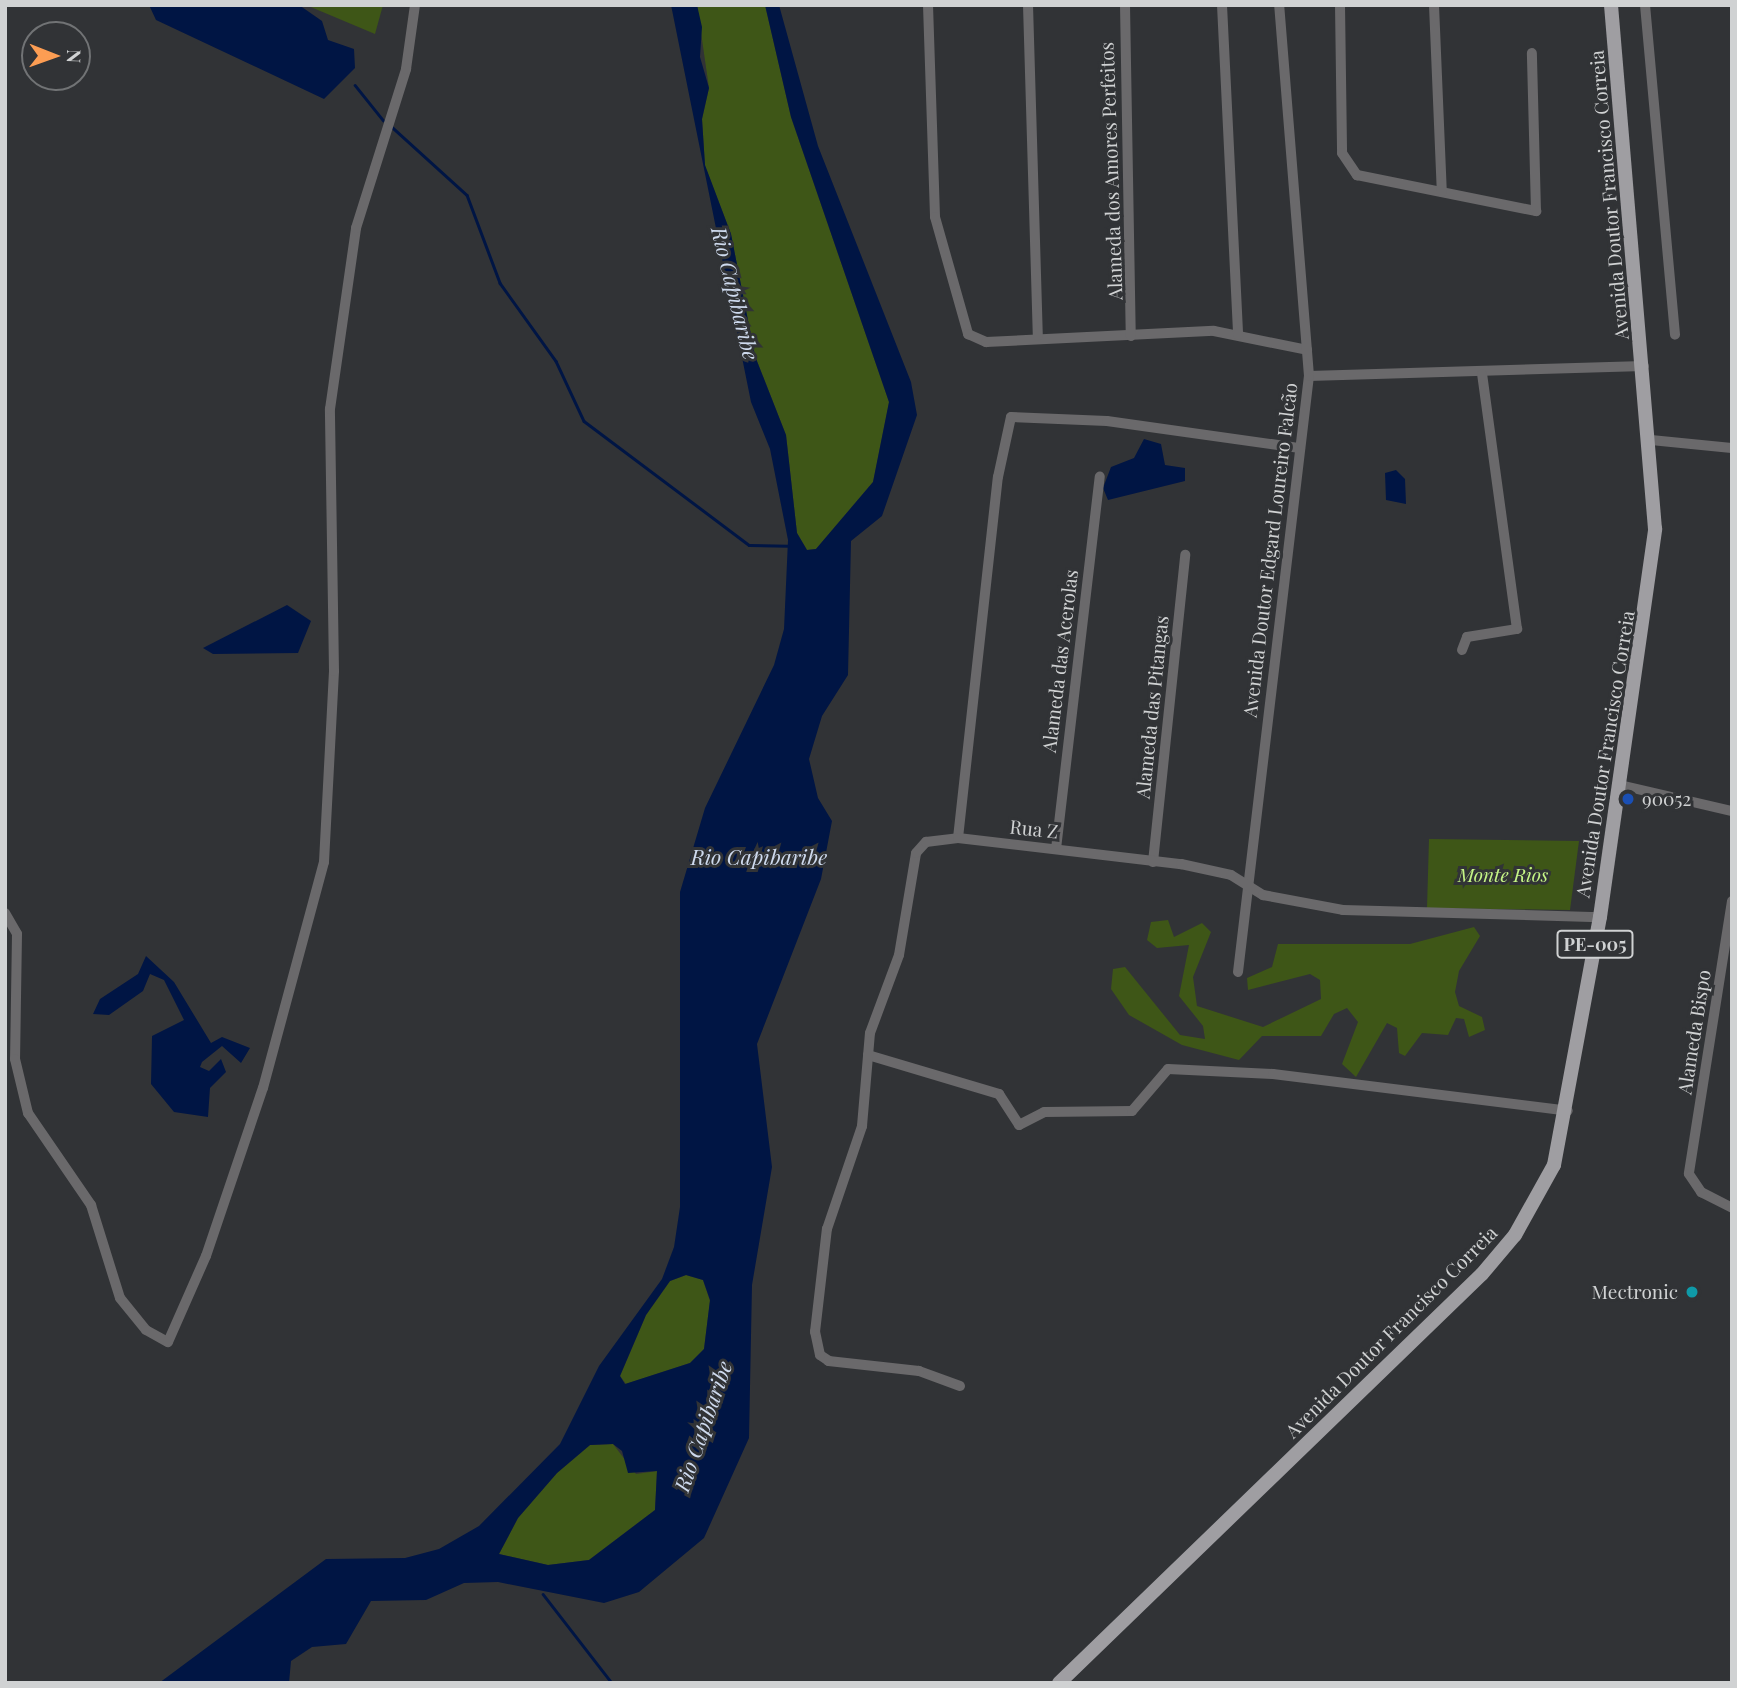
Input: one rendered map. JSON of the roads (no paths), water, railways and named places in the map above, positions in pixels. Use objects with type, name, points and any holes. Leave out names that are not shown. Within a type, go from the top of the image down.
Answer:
[{"type":"main road","name":"Avenida Doutor Francisco Correia","points":[[1059,1683],[1493,1261],[1548,1178],[1568,1111],[1653,560],[1651,440],[1611,5]]},
{"type":"street","points":[[5,913],[17,934],[15,1059],[28,1114],[91,1205],[120,1298],[146,1330],[168,1342],[206,1256],[263,1088],[324,862],[334,671],[330,409],[356,228],[406,69],[415,5]]},
{"type":"street","points":[[928,5],[934,217],[968,334],[986,342],[1038,336],[1238,335],[1307,350]]},
{"type":"street","points":[[1028,5],[1038,336]]},
{"type":"street","name":"Alameda dos Amores Perfeitos","points":[[1125,5],[1131,336]]},
{"type":"street","points":[[1222,5],[1238,335]]},
{"type":"street","name":"Avenida Doutor Edgard Loureiro Falcão","points":[[1238,972],[1309,376],[1279,5]]},
{"type":"street","points":[[1340,5],[1342,153],[1357,175],[1531,213],[1538,204],[1532,54]]},
{"type":"street","points":[[1434,5],[1442,192]]},
{"type":"street","points":[[1645,5],[1675,335]]},
{"type":"street","points":[[1309,376],[1482,374],[1644,366]]},
{"type":"street","points":[[1462,650],[1467,637],[1517,629],[1482,374]]},
{"type":"street","points":[[958,838],[1004,435],[1011,417],[1027,414],[1300,448]]},
{"type":"street","points":[[1651,440],[1732,448]]},
{"type":"street","name":"Alameda das Acerolas","points":[[1056,849],[1100,477]]},
{"type":"street","name":"Alameda das Pitangas","points":[[1153,862],[1185,555]]},
{"type":"street","points":[[1620,785],[1732,811]]},
{"type":"street","name":"Rua Z","points":[[868,1055],[876,1009],[899,955],[916,853],[937,838],[1056,849],[1231,875],[1249,889],[1343,910],[1600,917]]},
{"type":"street","name":"Alameda Bispo","points":[[1732,901],[1690,1169],[1694,1186],[1732,1208]]},
{"type":"street","points":[[960,1386],[919,1371],[829,1361],[817,1347],[827,1229],[862,1126],[868,1055],[999,1094],[1019,1125],[1044,1112],[1132,1111],[1144,1103],[1158,1073],[1168,1069],[1273,1074],[1568,1111]]},
{"type":"water","points":[[149,5],[299,5],[322,21],[328,40],[354,49],[355,68],[324,99],[156,20]]},
{"type":"water","name":"Rio Capibaribe","points":[[671,5],[697,5],[702,27],[700,57],[709,88],[702,119],[705,165],[731,234],[755,356],[786,435],[797,533],[807,550],[816,549],[873,482],[889,402],[791,117],[765,5],[779,5],[818,146],[911,382],[917,415],[882,516],[851,541],[848,675],[822,716],[809,759],[818,798],[832,821],[821,879],[757,1044],[772,1167],[752,1285],[749,1438],[704,1538],[639,1592],[604,1603],[498,1582],[464,1583],[426,1600],[371,1601],[346,1644],[312,1647],[291,1661],[289,1683],[159,1683],[326,1559],[405,1558],[439,1549],[479,1526],[560,1444],[599,1366],[662,1279],[674,1247],[680,1207],[680,892],[705,808],[774,665],[784,629],[788,540],[770,449],[751,402]],"holes":[[[686,1275],[703,1280],[710,1300],[704,1349],[690,1363],[625,1384],[620,1376],[646,1315],[670,1281]],[[613,1444],[622,1451],[628,1473],[657,1471],[655,1510],[589,1560],[548,1565],[499,1554],[518,1518],[557,1473],[590,1445]]]},
{"type":"water","points":[[1144,439],[1161,444],[1165,465],[1185,468],[1185,481],[1108,500],[1103,488],[1111,467],[1134,458]]},
{"type":"water","points":[[1396,470],[1405,479],[1406,504],[1386,500],[1385,473]]},
{"type":"water","points":[[287,605],[311,621],[298,653],[213,654],[203,648]]},
{"type":"water","points":[[146,956],[174,982],[211,1043],[222,1037],[250,1048],[241,1063],[222,1046],[202,1062],[200,1067],[209,1071],[221,1059],[226,1072],[210,1088],[208,1117],[174,1112],[151,1084],[152,1036],[184,1020],[164,980],[150,974],[143,991],[109,1015],[93,1014],[100,999],[138,974]]},
{"type":"waterway","points":[[355,85],[383,120]]},
{"type":"waterway","points":[[392,127],[467,195],[500,283],[556,361],[584,421],[749,545],[788,546]]},
{"type":"waterway","points":[[543,1594],[612,1683]]},
{"type":"place","name":"90052","points":[[1628,799]]},
{"type":"place","name":"Mectronic","points":[[1692,1292]]},
{"type":"park label","name":"Monte Rios","points":[[1503,875]]}]
